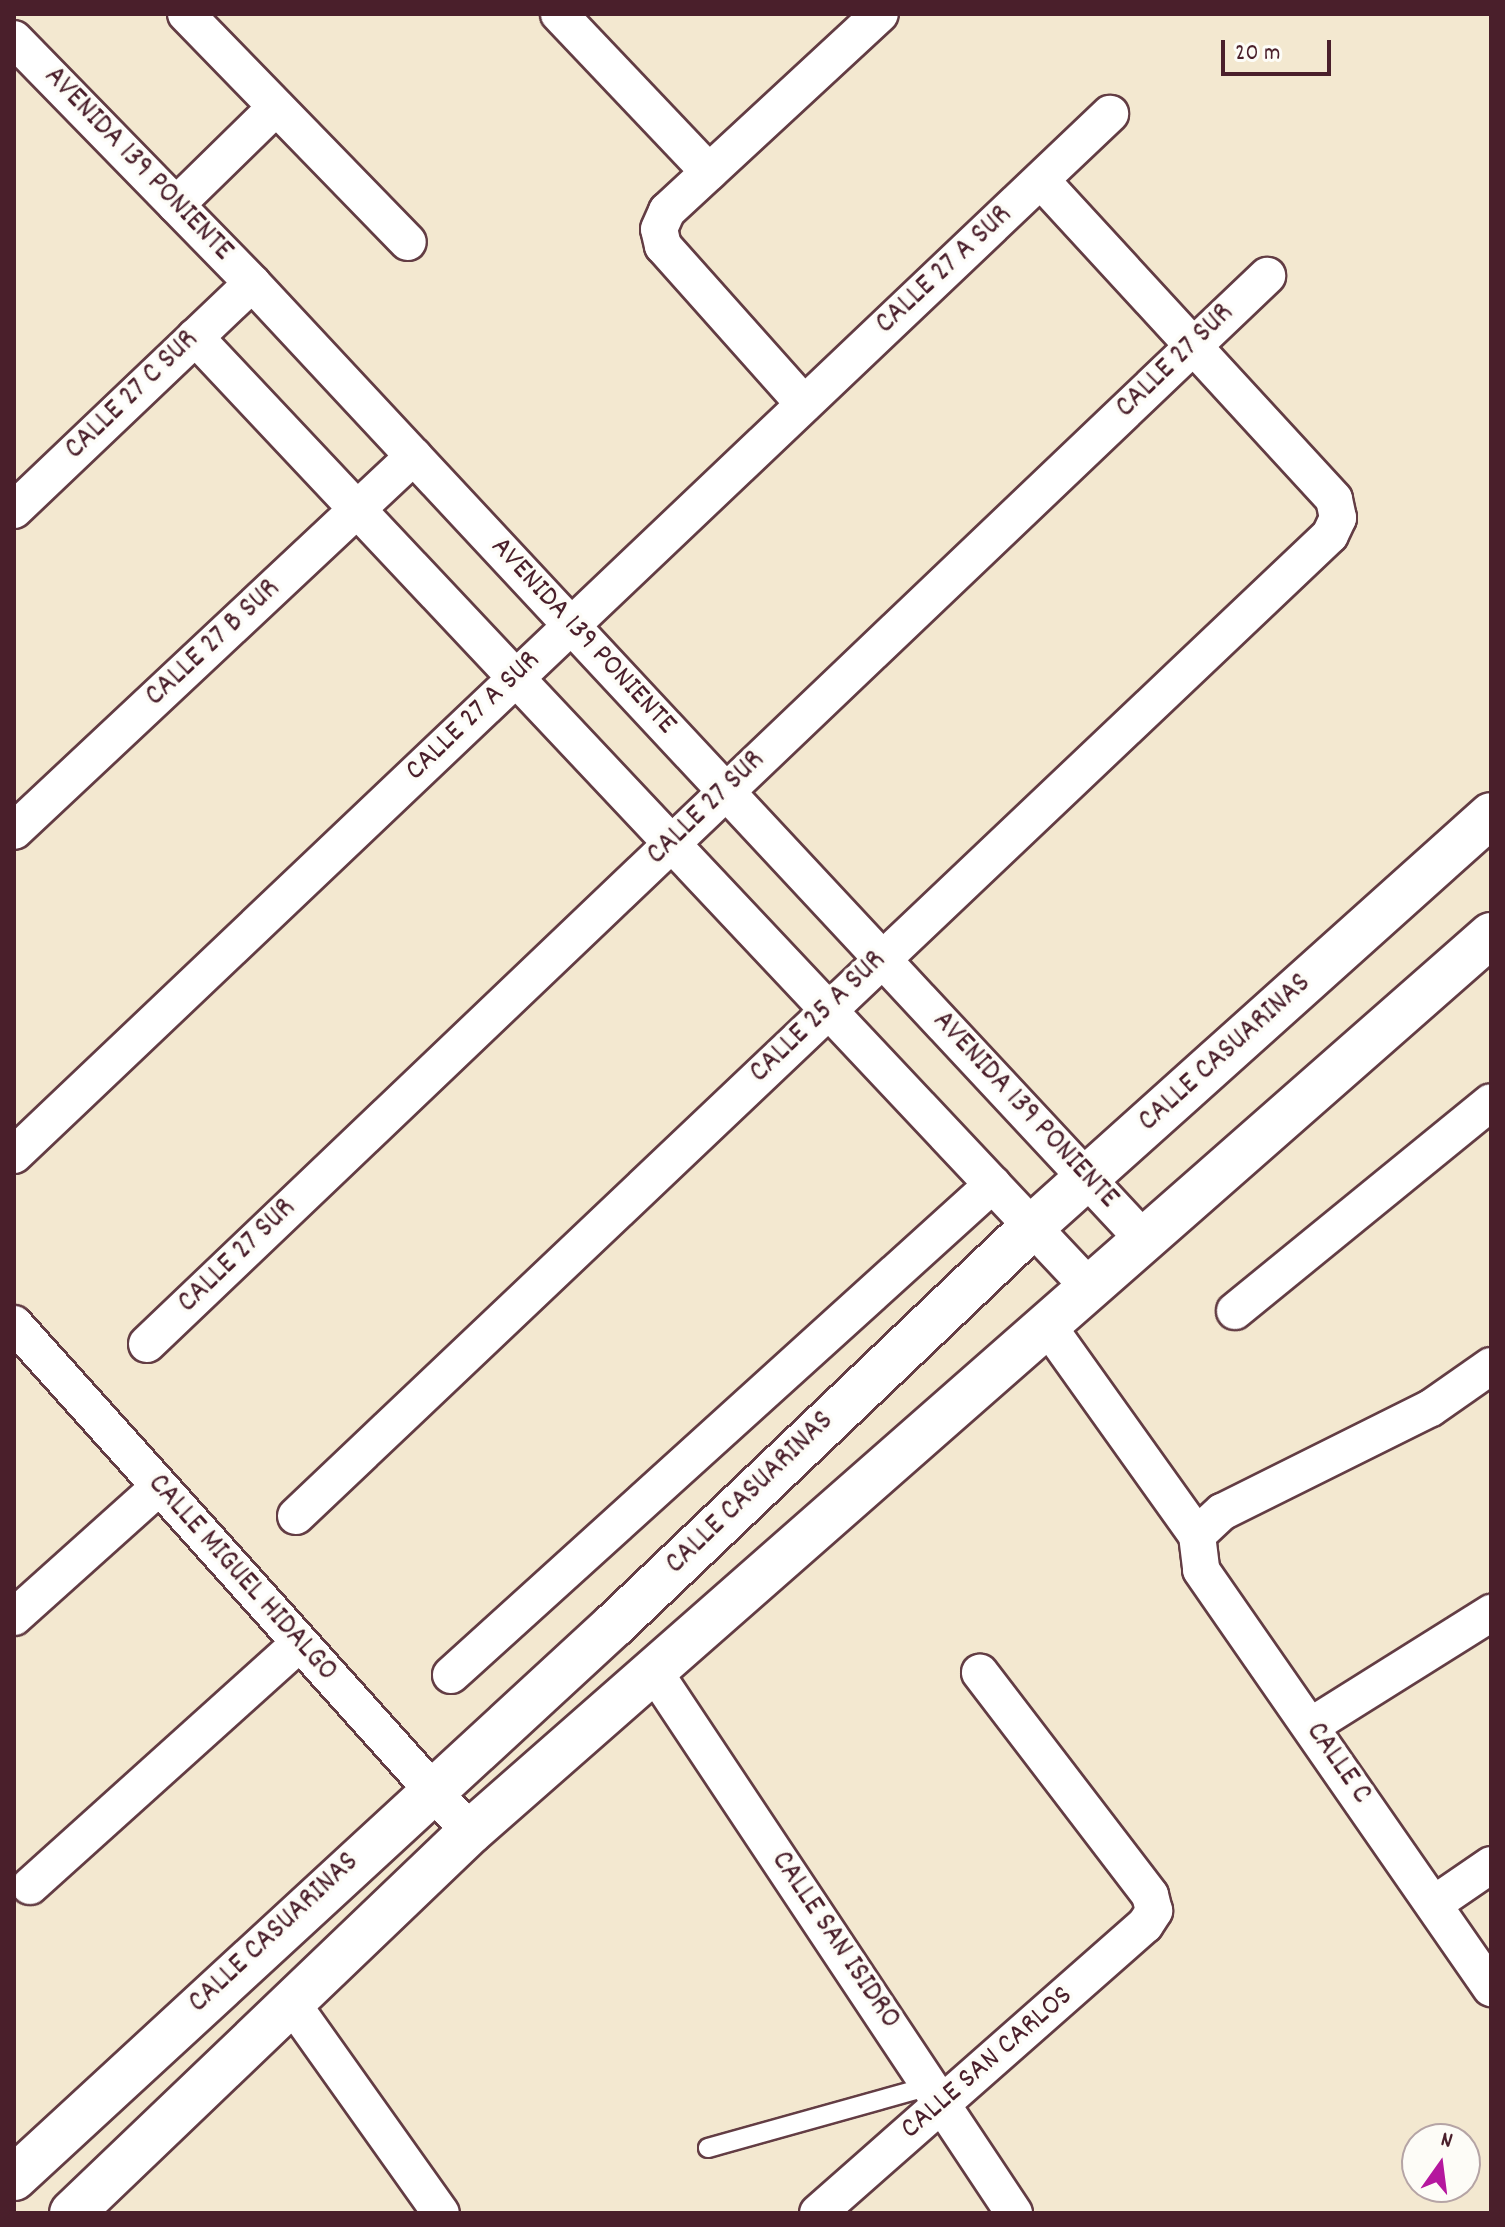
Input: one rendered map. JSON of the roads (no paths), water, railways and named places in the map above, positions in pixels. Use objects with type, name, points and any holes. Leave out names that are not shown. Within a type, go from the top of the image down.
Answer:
[{"type":"main road","name":"CALLE CASUARINAS","points":[[14,2178],[431,1790],[614,1625],[1033,1226],[1491,815]]},
{"type":"main road","name":"CALLE CASUARINAS","points":[[72,2213],[293,2005],[470,1832],[1491,935]]},
{"type":"street","points":[[186,14],[408,242]]},
{"type":"street","points":[[559,14],[709,172]]},
{"type":"street","points":[[804,404],[663,246],[659,229],[667,211],[880,14]]},
{"type":"street","name":"AVENIDA 139 PONIENTE","points":[[14,39],[252,283],[1144,1240]]},
{"type":"street","points":[[176,205],[276,107]]},
{"type":"street","name":"CALLE 27 A SUR","points":[[14,1155],[1110,114]]},
{"type":"street","points":[[1041,180],[1193,346]]},
{"type":"street","name":"CALLE 27 SUR","points":[[147,1344],[1267,276]]},
{"type":"street","name":"CALLE 27 C SUR","points":[[14,510],[252,283]]},
{"type":"street","points":[[195,337],[1090,1288]]},
{"type":"street","name":"CALLE 25 A SUR","points":[[296,1516],[1330,535],[1338,518],[1334,499],[1193,346]]},
{"type":"street","name":"CALLE 27 B SUR","points":[[14,831],[414,456]]},
{"type":"street","points":[[1235,1311],[1491,1102]]},
{"type":"street","points":[[451,1675],[993,1184]]},
{"type":"street","points":[[1047,1325],[1197,1535],[1222,1512],[1431,1408],[1491,1366]]},
{"type":"street","name":"CALLE MIGUEL HIDALGO","points":[[18,1338],[470,1832]]},
{"type":"street","points":[[14,1617],[158,1488]]},
{"type":"street","name":"CALLE C","points":[[1197,1535],[1201,1570],[1491,1988]]},
{"type":"street","points":[[1311,1726],[1491,1613]]},
{"type":"street","points":[[30,1886],[299,1644]]},
{"type":"street","name":"CALLE SAN ISIDRO","points":[[653,1670],[1014,2213]]},
{"type":"street","name":"CALLE SAN CARLOS","points":[[818,2213],[936,2095],[1145,1925],[1154,1911],[1150,1895],[980,1673]]},
{"type":"street","points":[[1434,1904],[1491,1865]]},
{"type":"street","points":[[293,2005],[441,2213]]},
{"type":"lane","points":[[708,2148],[936,2095]]}]
